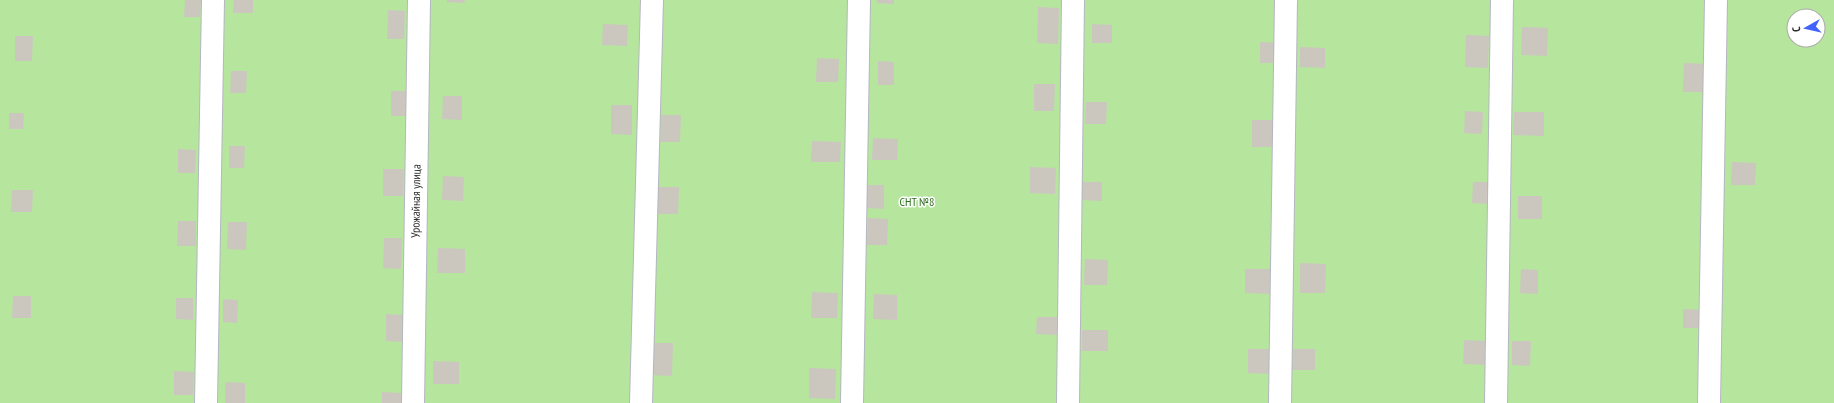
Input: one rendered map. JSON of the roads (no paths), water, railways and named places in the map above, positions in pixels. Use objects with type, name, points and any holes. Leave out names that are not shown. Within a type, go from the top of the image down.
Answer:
[{"type":"street","points":[[206,403],[213,0]]},
{"type":"street","name":"Урожайная улица","points":[[414,403],[419,0]]},
{"type":"street","points":[[641,403],[652,0]]},
{"type":"street","points":[[852,403],[859,0]]},
{"type":"street","points":[[1068,403],[1073,0]]},
{"type":"street","points":[[1280,403],[1286,0]]},
{"type":"street","points":[[1496,403],[1502,0]]},
{"type":"street","points":[[1709,403],[1716,0]]},
{"type":"park label","name":"СНТ №8","points":[[917,202]]}]
